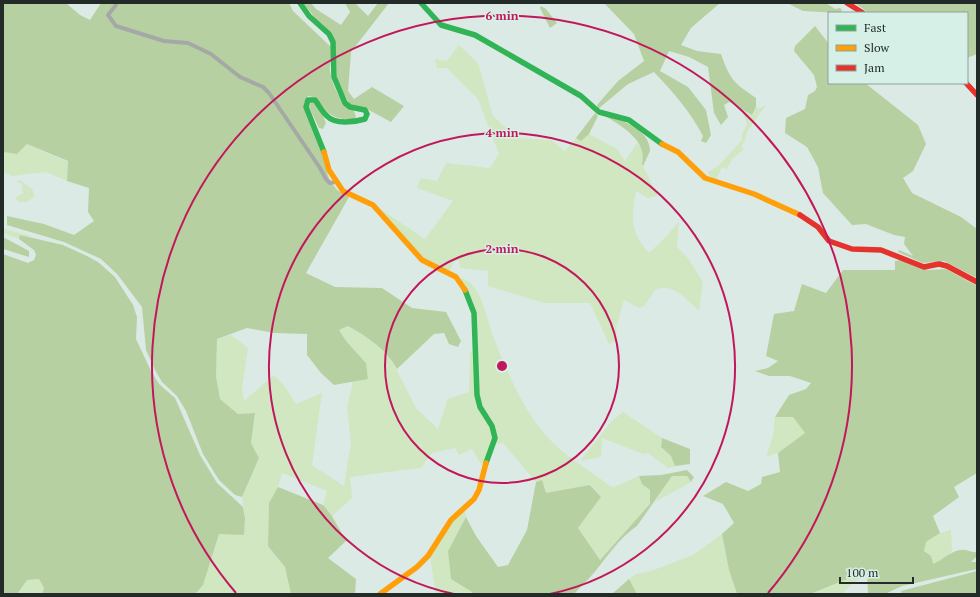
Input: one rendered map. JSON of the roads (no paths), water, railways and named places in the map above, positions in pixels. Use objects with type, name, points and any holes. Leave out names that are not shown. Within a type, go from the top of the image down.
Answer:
[{"type":"street","points":[[115,3],[116,5],[108,15],[116,26],[164,41],[188,43],[217,58],[240,77],[263,88],[274,99],[326,179],[330,183],[335,182]]},
{"type":"street","points":[[300,3],[309,16],[329,34],[333,42],[334,77],[345,103],[350,107],[365,110],[367,114],[365,119],[362,120],[338,122],[327,117],[315,100],[308,100],[306,104],[335,182],[343,190],[373,205],[422,260],[456,277],[459,281],[474,313],[477,395],[480,407],[492,426],[495,438],[474,500],[458,512],[451,520],[423,562],[380,594]]},
{"type":"street","points":[[421,3],[441,25],[466,31],[475,35],[581,96],[600,112],[629,120],[658,142],[678,152],[705,178],[774,202],[814,223],[829,241],[852,249],[882,250],[924,267],[939,264],[947,266],[977,282]]},
{"type":"street","points":[[847,3],[862,12]]},
{"type":"street","points":[[967,84],[977,95]]}]
